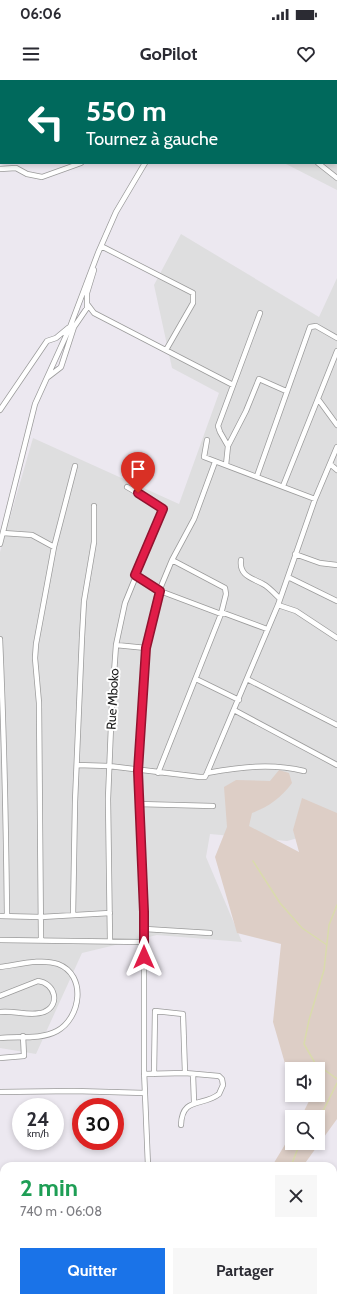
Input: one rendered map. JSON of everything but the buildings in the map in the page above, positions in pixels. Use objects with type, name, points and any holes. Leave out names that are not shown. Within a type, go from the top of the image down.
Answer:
[{"type":"street","points":[[0,169],[16,168],[31,175],[42,177],[77,164]]},
{"type":"street","points":[[0,544],[32,414],[70,327],[98,253],[116,212],[144,164]]},
{"type":"street","points":[[319,164],[337,178]]},
{"type":"street","points":[[101,246],[193,293],[193,303],[166,350]]},
{"type":"street","points":[[98,253],[97,262],[87,293],[88,305],[94,313],[233,385]]},
{"type":"street","points":[[48,377],[61,367],[74,327],[88,305]]},
{"type":"street","points":[[228,446],[218,426],[260,313]]},
{"type":"street","points":[[256,476],[310,327],[316,326],[337,338]]},
{"type":"street","points":[[0,410],[47,341],[56,338],[70,327]]},
{"type":"street","points":[[283,486],[337,350]]},
{"type":"street","points":[[226,465],[228,446],[246,411],[259,379],[286,391]]},
{"type":"street","points":[[318,399],[337,425]]},
{"type":"street","points":[[207,440],[204,457],[315,499]]},
{"type":"street","points":[[77,764],[109,766],[138,771],[205,777],[239,700],[278,605],[315,499],[337,447]]},
{"type":"street","points":[[148,1162],[144,1074],[144,929],[138,804],[138,771],[146,648],[160,591],[172,560],[194,519],[215,462]]},
{"type":"street","points":[[330,464],[337,470]]},
{"type":"street","points":[[42,940],[39,703],[35,658],[36,644],[54,547],[75,466]]},
{"type":"street","name":"Rue Mboko","points":[[110,942],[109,766],[116,645],[120,618],[135,575],[163,509],[127,487]]},
{"type":"street","points":[[73,915],[75,802],[84,608],[94,542],[94,506]]},
{"type":"street","points":[[2,533],[32,536],[54,547]]},
{"type":"street","points":[[295,554],[320,562],[337,565]]},
{"type":"street","points":[[158,773],[221,613],[226,592],[225,588],[172,560]]},
{"type":"street","points":[[241,560],[240,566],[244,574],[266,586],[280,599]]},
{"type":"street","points":[[135,575],[160,591],[267,629]]},
{"type":"street","points":[[288,576],[337,601]]},
{"type":"street","points":[[278,605],[296,611],[337,638]]},
{"type":"street","points":[[0,639],[5,754],[7,915]]},
{"type":"street","points":[[116,645],[146,648]]},
{"type":"street","points":[[196,679],[239,700]]},
{"type":"street","points":[[247,680],[337,725]]},
{"type":"street","points":[[234,710],[337,765]]},
{"type":"street","points":[[207,773],[259,765],[304,771]]},
{"type":"street","points":[[138,804],[213,806]]},
{"type":"street","points":[[0,916],[110,913]]},
{"type":"street","points":[[144,929],[210,934]]},
{"type":"street","points":[[0,940],[144,942]]},
{"type":"street","points":[[0,967],[54,963],[67,971],[77,988],[76,1008],[65,1026],[43,1036],[0,1038]]},
{"type":"street","points":[[0,996],[38,981],[50,986],[54,998],[50,1007],[42,1013],[13,1011],[0,1012]]},
{"type":"street","points":[[154,1074],[155,1011],[183,1014],[185,1073]]},
{"type":"street","points":[[0,1058],[24,1056],[23,1036]]},
{"type":"street","points":[[144,1074],[185,1073],[219,1076],[222,1079],[223,1085],[219,1094],[215,1098],[194,1102],[183,1113],[181,1125]]},
{"type":"street","points":[[193,1074],[194,1102]]},
{"type":"street","points":[[0,1092],[74,1091],[145,1093]]},
{"type":"shaded area","points":[[286,164],[337,164],[337,190]]},
{"type":"shaded area","points":[[181,234],[319,317],[337,278],[337,827],[287,841],[210,834],[206,857],[242,942],[157,935],[82,953],[36,1054],[0,1048],[0,552],[33,438],[179,504],[219,393],[172,368],[154,285]]},
{"type":"shaded area","points":[[279,770],[289,773],[292,783],[274,801],[252,813],[249,826],[299,852],[293,830],[302,798],[337,813],[337,1119],[325,1136],[325,1110],[304,1110],[308,1102],[325,1102],[325,1062],[285,1062],[285,1064],[273,1022],[281,944],[237,933],[215,857],[227,827],[224,787],[236,780],[270,781]]},
{"type":"shaded area","points":[[285,1145],[285,1150],[315,1150],[306,1162],[274,1162]]},
{"type":"waterway","points":[[253,861],[280,903],[302,928],[327,945]]},
{"type":"waterway","points":[[337,905],[329,925],[324,970],[309,1020],[304,1044],[315,1063],[337,1079]]},
{"type":"waterway","points":[[324,1110],[337,1083]]},
{"type":"waterway","points":[[293,1162],[297,1150]]},
{"type":"route","points":[[138,493],[163,509],[135,575],[160,591],[157,596],[146,648],[138,771],[140,856],[144,912],[144,957]]}]
